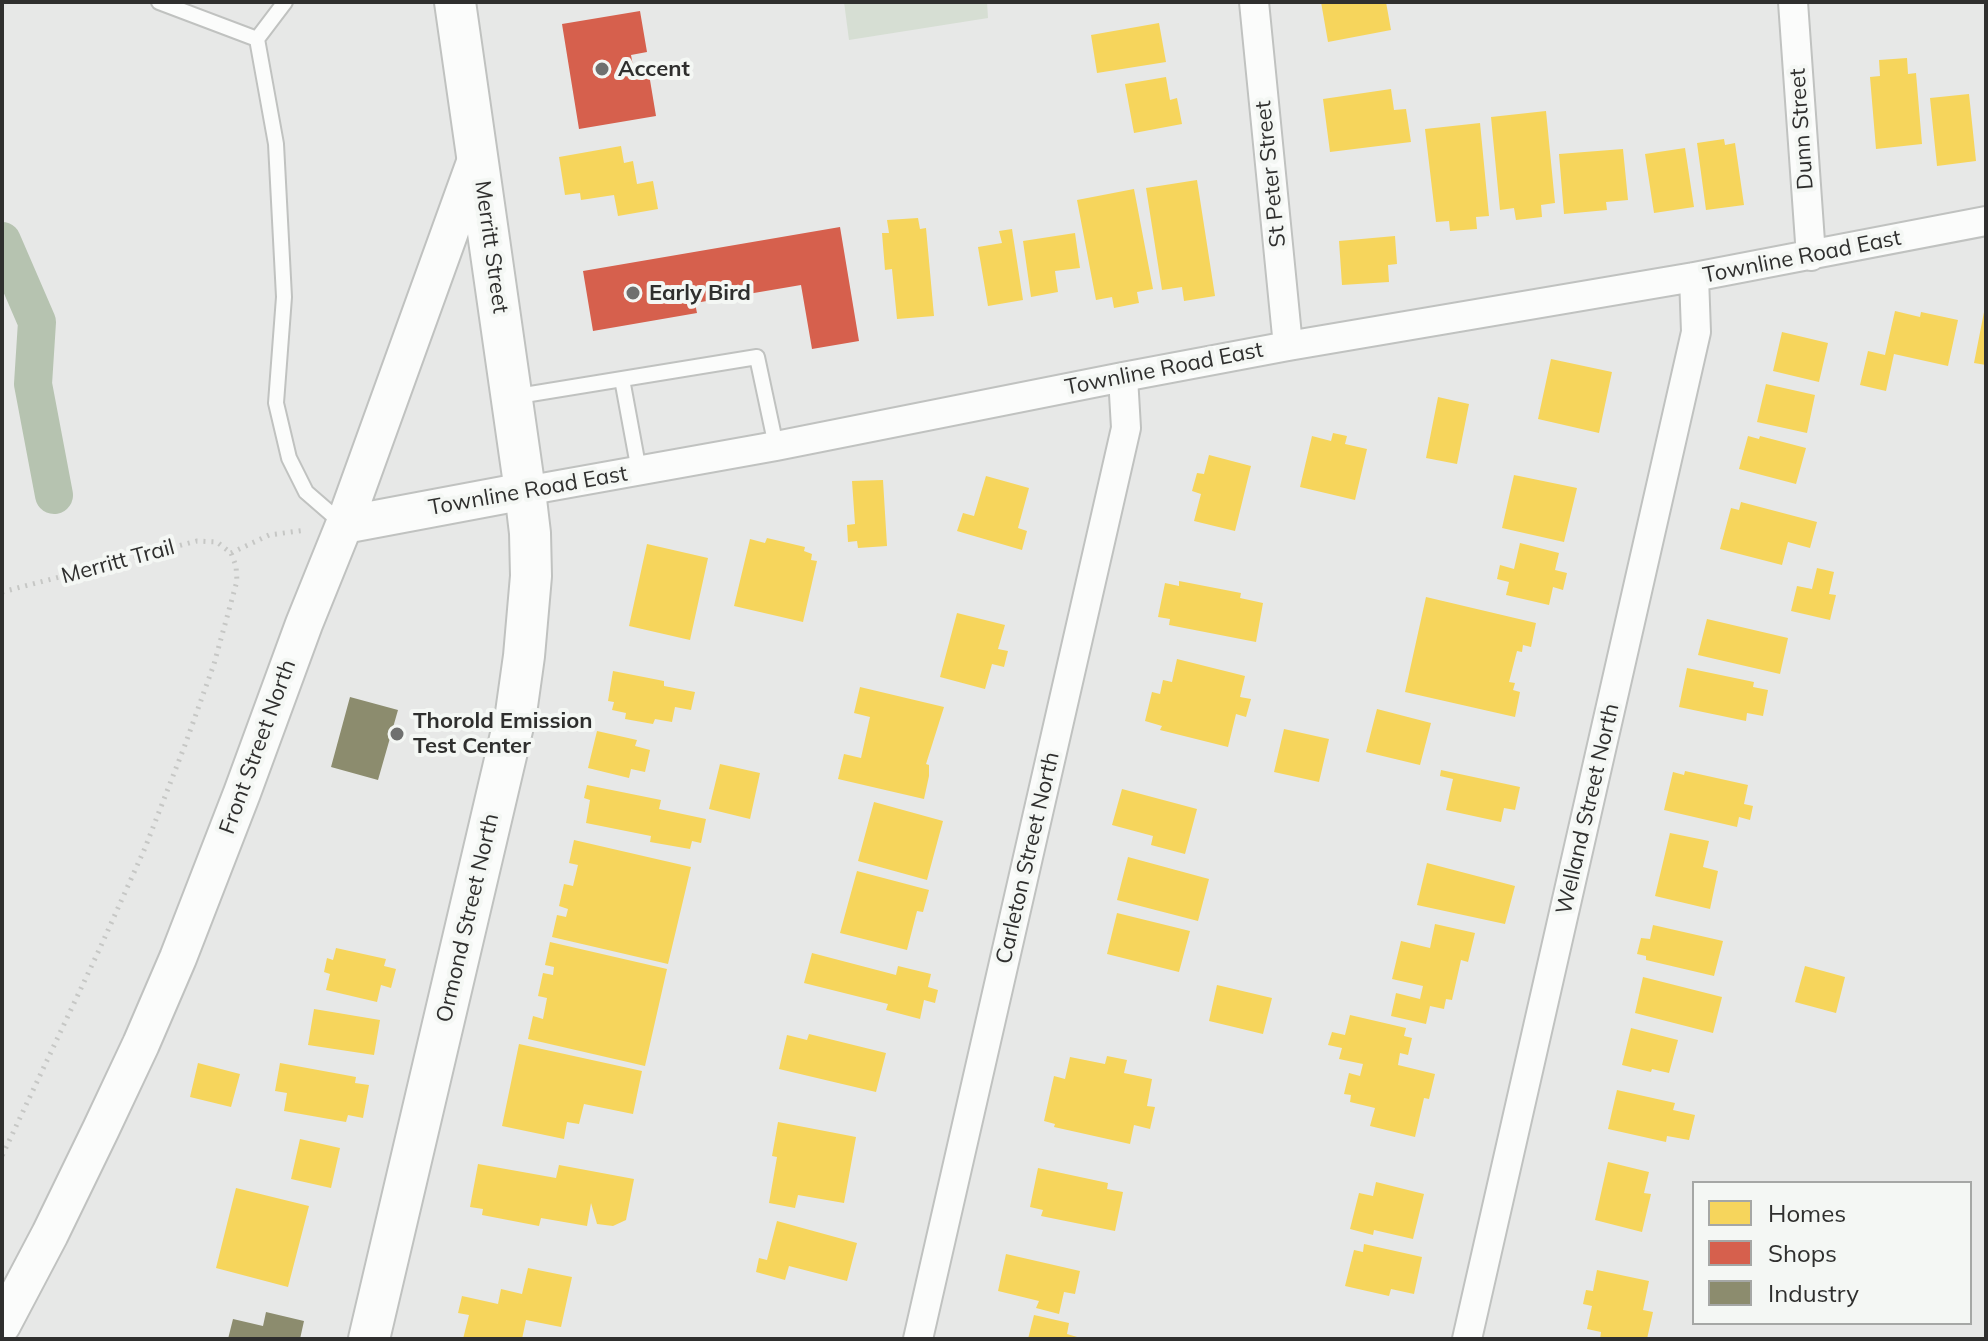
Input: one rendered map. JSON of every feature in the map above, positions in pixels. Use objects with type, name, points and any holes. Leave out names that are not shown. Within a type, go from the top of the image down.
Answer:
[{"type":"main road","name":"Merritt Street","points":[[455,2],[525,491]]},
{"type":"main road","name":"Ormond Street North","points":[[369,1339],[516,713],[531,576],[525,491]]},
{"type":"street","name":"St Peter Street","points":[[1254,2],[1288,346]]},
{"type":"street","name":"Dunn Street","points":[[1793,2],[1811,256]]},
{"type":"street","name":"Front Street North","points":[[2,1325],[101,1129],[165,987],[344,525],[478,154]]},
{"type":"street","name":"Townline Road East","points":[[344,525],[776,446],[1288,346],[1694,277],[1986,221]]},
{"type":"street","name":"Welland Street North","points":[[1467,1339],[1696,332],[1694,277]]},
{"type":"street","name":"Carleton Street North","points":[[918,1339],[1126,428],[1123,377]]},
{"type":"lane","points":[[159,2],[257,39]]},
{"type":"lane","points":[[285,2],[257,39],[276,144],[284,297],[276,403],[289,458],[306,492],[344,525]]},
{"type":"lane","points":[[512,397],[757,357],[776,446]]},
{"type":"lane","points":[[622,379],[639,471]]},
{"type":"path","points":[[2,1156],[145,848],[185,745],[214,664],[237,581],[231,553],[269,535],[344,525]]},
{"type":"path","name":"Merritt Trail","points":[[2,592],[197,541],[217,542],[231,553]]},
{"type":"shaded area","points":[[844,2],[987,2],[988,18],[849,40]]},
{"type":"building: Homes","points":[[1321,2],[1386,2],[1391,30],[1328,42]]},
{"type":"building: Homes","points":[[1159,23],[1166,62],[1097,73],[1091,35]]},
{"type":"building: Homes","points":[[1907,58],[1908,74],[1916,73],[1922,144],[1876,149],[1870,77],[1880,76],[1879,60]]},
{"type":"building: Homes","points":[[1166,77],[1170,100],[1177,98],[1182,124],[1134,133],[1125,84]]},
{"type":"building: Homes","points":[[1391,89],[1394,110],[1406,109],[1411,142],[1330,152],[1323,99]]},
{"type":"building: Homes","points":[[1969,94],[1976,161],[1937,166],[1930,98]]},
{"type":"building: Homes","points":[[1546,111],[1555,203],[1541,205],[1542,217],[1516,220],[1514,208],[1500,210],[1491,117]]},
{"type":"building: Homes","points":[[1480,123],[1489,216],[1476,217],[1477,229],[1450,231],[1449,221],[1436,222],[1425,129]]},
{"type":"building: Homes","points":[[1724,139],[1725,145],[1735,143],[1744,205],[1706,210],[1697,143]]},
{"type":"building: Homes","points":[[621,146],[624,163],[633,161],[637,184],[653,181],[658,209],[618,216],[614,195],[581,200],[580,193],[565,195],[559,157]]},
{"type":"building: Homes","points":[[1685,148],[1694,207],[1654,213],[1645,154]]},
{"type":"building: Homes","points":[[1623,149],[1628,200],[1606,202],[1607,210],[1564,214],[1559,154]]},
{"type":"building: Homes","points":[[1197,180],[1215,296],[1184,301],[1182,287],[1162,290],[1146,188]]},
{"type":"building: Homes","points":[[1134,189],[1153,289],[1137,292],[1139,303],[1114,308],[1112,297],[1096,300],[1077,200]]},
{"type":"building: Homes","points":[[918,218],[920,229],[926,228],[934,316],[897,319],[892,269],[885,270],[882,233],[889,233],[887,220]]},
{"type":"building: Homes","points":[[1012,229],[1023,300],[988,306],[978,247],[1002,243],[999,231]]},
{"type":"building: Homes","points":[[1075,233],[1080,268],[1055,271],[1058,292],[1031,297],[1023,241]]},
{"type":"building: Homes","points":[[1395,236],[1397,264],[1388,265],[1389,282],[1342,285],[1339,241]]},
{"type":"building: Homes","points":[[1986,307],[1986,365],[1974,363]]},
{"type":"building: Homes","points":[[1895,311],[1920,317],[1921,312],[1958,320],[1948,366],[1894,354],[1886,391],[1860,385],[1868,351],[1885,355]]},
{"type":"building: Homes","points":[[1782,332],[1828,343],[1819,382],[1773,371]]},
{"type":"building: Homes","points":[[1551,359],[1612,372],[1599,433],[1538,419]]},
{"type":"building: Homes","points":[[1766,384],[1815,395],[1807,433],[1757,422]]},
{"type":"building: Homes","points":[[1438,397],[1469,404],[1457,464],[1426,458]]},
{"type":"building: Homes","points":[[1333,433],[1347,436],[1345,444],[1367,449],[1355,500],[1300,487],[1312,436],[1331,441]]},
{"type":"building: Homes","points":[[1748,436],[1759,439],[1760,436],[1806,448],[1796,484],[1739,469]]},
{"type":"building: Homes","points":[[1209,455],[1251,466],[1235,531],[1194,521],[1201,494],[1192,491],[1197,473],[1204,474]]},
{"type":"building: Homes","points":[[1514,475],[1577,488],[1564,542],[1502,528]]},
{"type":"building: Homes","points":[[986,476],[1029,488],[1018,528],[1027,531],[1022,550],[957,531],[963,513],[974,516]]},
{"type":"building: Homes","points":[[883,480],[887,546],[858,548],[857,541],[848,542],[847,525],[855,524],[852,481]]},
{"type":"building: Homes","points":[[1741,502],[1817,522],[1810,548],[1788,542],[1782,565],[1720,549],[1731,508],[1739,510]]},
{"type":"building: Homes","points":[[767,538],[805,547],[804,551],[812,554],[811,560],[817,561],[803,622],[734,606],[750,539],[765,543]]},
{"type":"building: Homes","points":[[1520,543],[1559,553],[1555,570],[1567,573],[1563,590],[1553,587],[1549,605],[1506,595],[1509,582],[1497,579],[1500,565],[1514,569]]},
{"type":"building: Homes","points":[[647,544],[708,558],[690,640],[629,626]]},
{"type":"building: Homes","points":[[1817,568],[1834,572],[1829,594],[1836,595],[1830,620],[1791,611],[1797,586],[1812,589]]},
{"type":"building: Homes","points":[[1179,581],[1241,593],[1240,598],[1263,603],[1256,642],[1169,625],[1170,619],[1158,617],[1165,583],[1179,586]]},
{"type":"building: Homes","points":[[1426,597],[1536,623],[1531,647],[1523,645],[1522,652],[1517,651],[1509,682],[1515,683],[1513,690],[1520,692],[1515,717],[1405,692]]},
{"type":"building: Homes","points":[[957,613],[1005,625],[998,649],[1008,651],[1004,667],[992,664],[985,689],[940,677]]},
{"type":"building: Homes","points":[[1707,619],[1788,638],[1780,674],[1698,655]]},
{"type":"building: Homes","points":[[1177,659],[1245,676],[1240,697],[1251,699],[1246,717],[1236,714],[1228,747],[1160,730],[1162,726],[1145,721],[1152,692],[1160,694],[1163,680],[1172,682]]},
{"type":"building: Homes","points":[[1687,668],[1754,682],[1753,687],[1768,690],[1763,716],[1747,713],[1746,721],[1679,707]]},
{"type":"building: Homes","points":[[613,671],[664,681],[664,686],[695,692],[691,710],[675,707],[672,722],[655,719],[653,724],[625,719],[626,713],[612,710],[614,702],[608,701]]},
{"type":"building: Homes","points":[[860,687],[944,707],[926,764],[929,765],[929,776],[924,799],[838,779],[844,754],[861,758],[870,717],[854,713]]},
{"type":"building: Homes","points":[[1377,709],[1431,723],[1420,765],[1366,752]]},
{"type":"building: Homes","points":[[1284,729],[1329,739],[1319,782],[1274,772]]},
{"type":"building: Homes","points":[[597,731],[637,740],[635,746],[650,750],[645,772],[631,769],[629,778],[588,768]]},
{"type":"building: Homes","points":[[720,764],[760,773],[750,819],[709,809]]},
{"type":"building: Homes","points":[[1441,770],[1520,787],[1515,810],[1504,808],[1501,822],[1446,810],[1453,779],[1440,776]]},
{"type":"building: Homes","points":[[1685,771],[1748,785],[1744,804],[1753,806],[1750,820],[1739,817],[1737,827],[1664,810],[1673,772],[1684,775]]},
{"type":"building: Homes","points":[[587,785],[661,800],[659,809],[706,819],[701,843],[692,841],[690,849],[650,842],[651,836],[586,823],[590,800],[584,798]]},
{"type":"building: Homes","points":[[1122,789],[1197,809],[1185,854],[1151,845],[1153,836],[1112,825]]},
{"type":"building: Homes","points":[[874,802],[943,821],[927,880],[858,861]]},
{"type":"building: Homes","points":[[1670,833],[1709,841],[1703,867],[1718,871],[1710,909],[1655,896]]},
{"type":"building: Homes","points":[[574,840],[691,867],[668,964],[552,937],[557,915],[566,917],[568,909],[559,906],[564,884],[573,886],[578,865],[569,863]]},
{"type":"building: Homes","points":[[1128,857],[1209,879],[1198,921],[1117,900]]},
{"type":"building: Homes","points":[[1427,863],[1515,886],[1505,924],[1417,905]]},
{"type":"building: Homes","points":[[857,871],[929,890],[923,912],[917,911],[907,950],[840,933]]},
{"type":"building: Homes","points":[[1117,913],[1190,931],[1179,972],[1107,954]]},
{"type":"building: Homes","points":[[1435,924],[1475,933],[1468,962],[1461,960],[1452,1000],[1446,999],[1444,1009],[1430,1006],[1426,1024],[1391,1016],[1396,993],[1420,999],[1423,986],[1392,979],[1401,941],[1430,948]]},
{"type":"building: Homes","points":[[1653,925],[1723,941],[1714,976],[1646,960],[1646,956],[1637,954],[1641,938],[1650,939]]},
{"type":"building: Homes","points":[[550,942],[667,969],[645,1066],[528,1039],[533,1016],[543,1019],[547,998],[538,996],[543,973],[553,975],[554,967],[545,965]]},
{"type":"building: Homes","points":[[336,948],[386,959],[384,966],[396,969],[391,988],[381,985],[377,1002],[326,990],[330,974],[324,972],[327,958],[333,960]]},
{"type":"building: Homes","points":[[812,953],[896,975],[898,966],[931,974],[928,987],[938,990],[935,1003],[924,1000],[920,1019],[886,1010],[888,1004],[804,983]]},
{"type":"building: Homes","points":[[1805,966],[1845,977],[1836,1013],[1795,1002]]},
{"type":"building: Homes","points":[[1643,977],[1722,997],[1713,1033],[1635,1013]]},
{"type":"building: Homes","points":[[1217,985],[1272,998],[1263,1034],[1209,1021]]},
{"type":"building: Homes","points":[[314,1009],[380,1020],[374,1055],[308,1045]]},
{"type":"building: Homes","points":[[1350,1015],[1406,1028],[1404,1036],[1412,1038],[1408,1055],[1400,1053],[1398,1065],[1435,1074],[1429,1099],[1424,1098],[1415,1137],[1370,1126],[1375,1108],[1350,1102],[1351,1095],[1344,1094],[1349,1073],[1360,1076],[1363,1064],[1339,1059],[1342,1048],[1328,1045],[1332,1032],[1345,1035]]},
{"type":"building: Homes","points":[[1631,1028],[1678,1040],[1669,1073],[1622,1065]]},
{"type":"building: Homes","points":[[809,1034],[886,1053],[876,1092],[779,1069],[787,1035],[807,1040]]},
{"type":"building: Homes","points":[[519,1044],[642,1071],[633,1114],[584,1104],[579,1124],[567,1122],[564,1139],[502,1126]]},
{"type":"building: Homes","points":[[1107,1056],[1127,1060],[1124,1073],[1152,1079],[1147,1106],[1155,1107],[1150,1129],[1134,1125],[1130,1144],[1054,1127],[1055,1124],[1044,1121],[1054,1076],[1065,1079],[1070,1057],[1105,1064]]},
{"type":"building: Homes","points":[[198,1063],[240,1074],[231,1107],[190,1097]]},
{"type":"building: Homes","points":[[280,1063],[356,1077],[355,1083],[369,1085],[363,1118],[348,1115],[346,1122],[284,1111],[287,1093],[275,1091]]},
{"type":"building: Homes","points":[[1617,1090],[1675,1103],[1673,1110],[1695,1115],[1689,1140],[1667,1136],[1666,1142],[1608,1129]]},
{"type":"building: Homes","points":[[778,1122],[856,1137],[844,1203],[798,1195],[795,1208],[769,1203],[777,1157],[772,1156]]},
{"type":"building: Homes","points":[[300,1139],[340,1148],[331,1188],[291,1179]]},
{"type":"building: Homes","points":[[1608,1162],[1649,1172],[1644,1193],[1651,1194],[1642,1232],[1595,1220]]},
{"type":"building: Homes","points":[[478,1164],[556,1178],[559,1165],[634,1179],[626,1220],[613,1226],[597,1224],[591,1203],[587,1226],[541,1218],[539,1226],[482,1215],[483,1209],[470,1207]]},
{"type":"building: Homes","points":[[1038,1168],[1108,1183],[1107,1189],[1123,1192],[1115,1231],[1041,1216],[1043,1210],[1030,1207]]},
{"type":"building: Homes","points":[[1376,1182],[1424,1194],[1413,1239],[1374,1230],[1373,1235],[1350,1229],[1359,1193],[1373,1196]]},
{"type":"building: Homes","points":[[236,1188],[309,1206],[288,1287],[216,1268]]},
{"type":"building: Homes","points":[[777,1221],[857,1243],[847,1281],[789,1266],[785,1280],[756,1272],[759,1258],[767,1260]]},
{"type":"building: Homes","points":[[1364,1244],[1422,1257],[1414,1294],[1391,1289],[1389,1296],[1345,1286],[1354,1250],[1363,1252]]},
{"type":"building: Homes","points":[[1006,1254],[1080,1271],[1075,1294],[1064,1292],[1059,1314],[1036,1308],[1039,1301],[998,1291]]},
{"type":"building: Homes","points":[[528,1268],[572,1277],[561,1327],[526,1320],[522,1339],[463,1339],[469,1315],[458,1313],[462,1296],[498,1304],[501,1289],[522,1294]]},
{"type":"building: Homes","points":[[1597,1270],[1649,1281],[1643,1310],[1653,1312],[1647,1339],[1600,1339],[1601,1332],[1587,1329],[1592,1306],[1583,1304],[1586,1290],[1593,1291]]},
{"type":"building: Homes","points":[[1034,1315],[1069,1323],[1067,1334],[1084,1339],[1028,1339]]},
{"type":"building: Shops","name":"Accent","points":[[640,11],[647,52],[631,55],[634,71],[648,68],[656,116],[579,129],[562,24]]},
{"type":"building: Shops","points":[[840,227],[859,341],[812,349],[801,285],[695,303],[697,313],[593,331],[583,271]]},
{"type":"building: Industry","points":[[350,697],[398,710],[378,780],[331,767]]},
{"type":"building: Industry","points":[[266,1312],[304,1321],[300,1339],[228,1339],[233,1319],[263,1326]]},
{"type":"waterway","points":[[2,241],[37,322],[33,384],[54,495]]},
{"type":"place","name":"Accent","points":[[602,69]]},
{"type":"place","name":"Early Bird","points":[[633,293]]},
{"type":"place","name":"Thorold Emission Test Center","points":[[397,734]]}]
